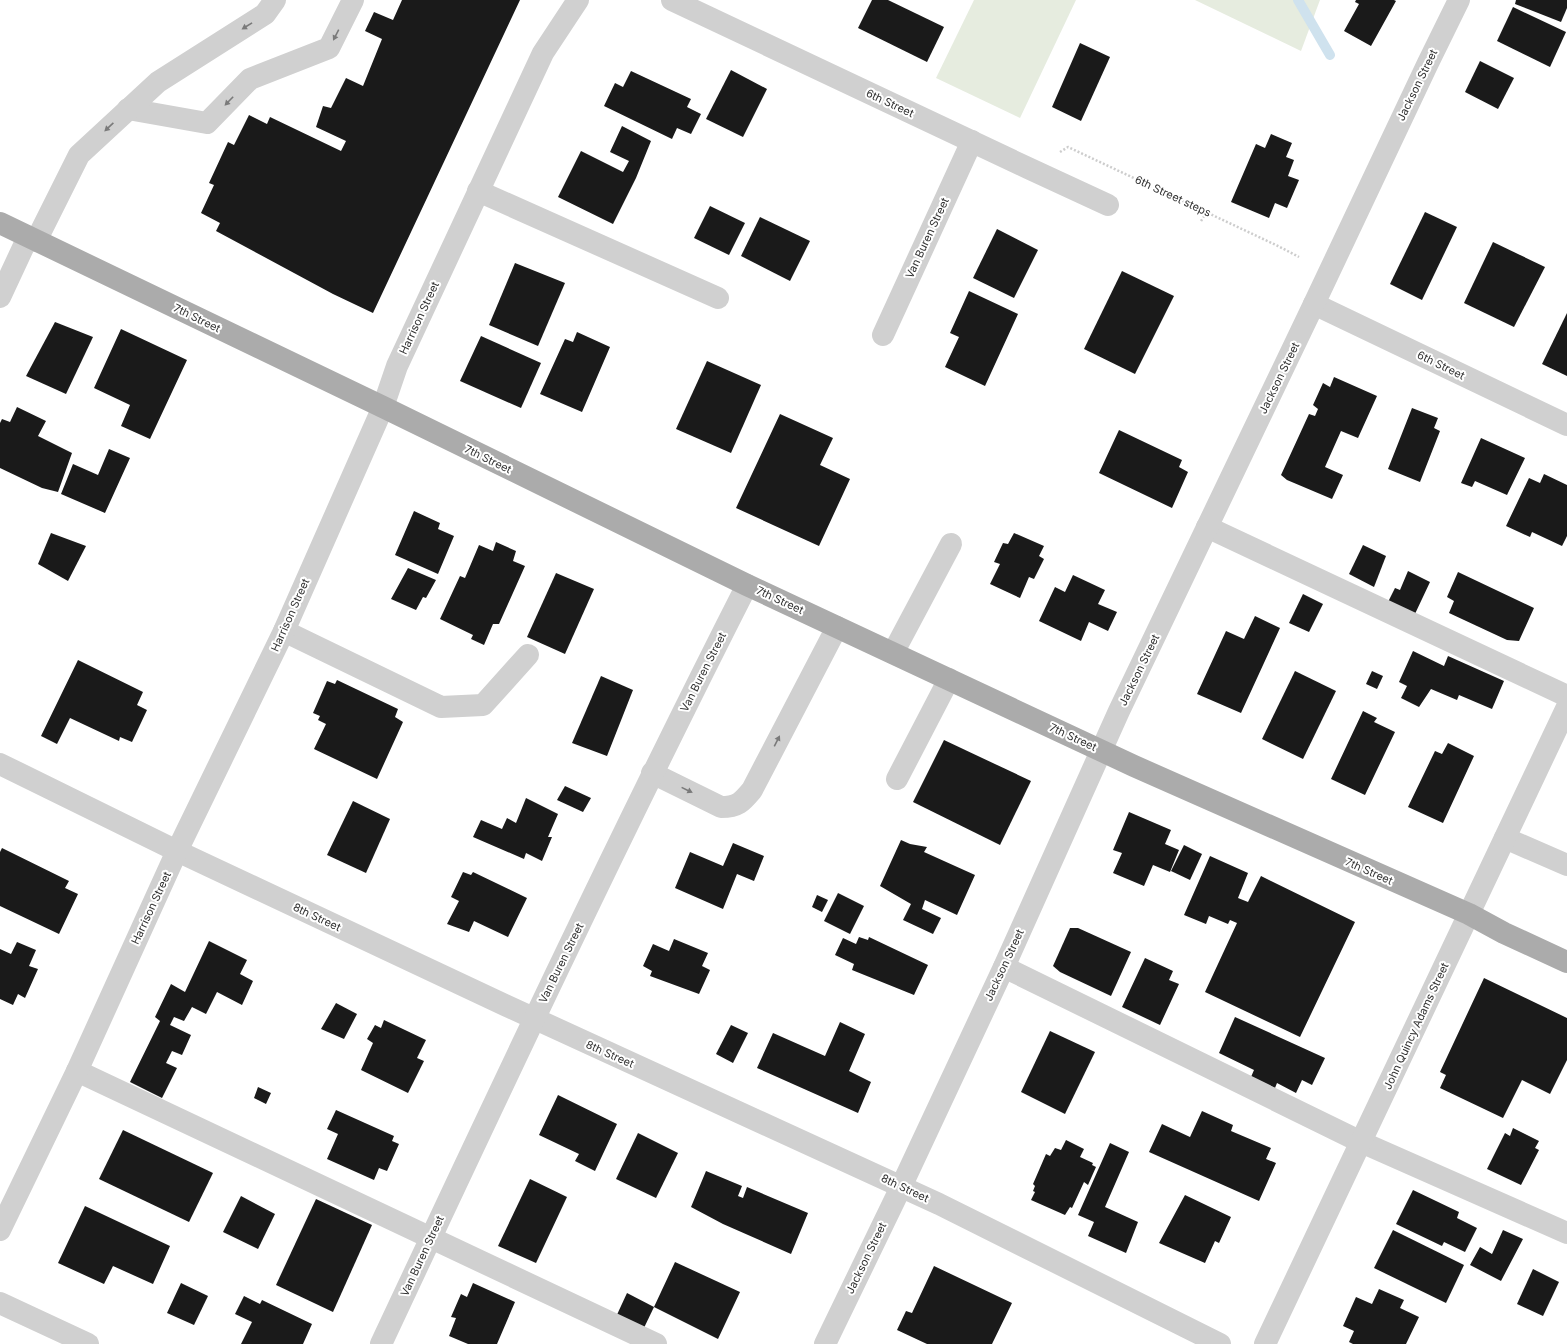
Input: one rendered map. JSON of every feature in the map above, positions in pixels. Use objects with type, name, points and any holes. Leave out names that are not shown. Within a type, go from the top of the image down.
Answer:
[{"type":"main road","name":"7th Street","points":[[0,223],[383,407],[747,585],[1231,810],[1468,914],[1504,933],[1567,962]]},
{"type":"street","points":[[0,297],[79,155],[128,108],[158,82],[265,14],[275,0]]},
{"type":"street","points":[[128,108],[207,123],[250,79],[329,48],[353,0]]},
{"type":"street","name":"Harrison Street","points":[[0,1230],[77,1071],[177,851],[284,631],[383,407],[397,366],[478,191],[543,53],[578,0]]},
{"type":"street","name":"6th Street","points":[[672,0],[972,142],[1108,204]]},
{"type":"street","name":"Jackson Street","points":[[825,1344],[902,1187],[1004,967],[1101,750],[1428,63],[1460,0]]},
{"type":"street","name":"Van Buren Street","points":[[883,335],[972,142]]},
{"type":"street","points":[[478,191],[718,298]]},
{"type":"street","name":"6th Street","points":[[1314,304],[1567,425]]},
{"type":"street","points":[[1207,527],[1567,696]]},
{"type":"street","points":[[894,653],[951,544]]},
{"type":"street","name":"Van Buren Street","points":[[381,1344],[652,773],[747,585]]},
{"type":"street","points":[[652,773],[721,807],[731,807],[742,802],[752,790],[837,627]]},
{"type":"street","points":[[284,631],[441,707],[483,705],[528,655]]},
{"type":"street","points":[[897,779],[949,679]]},
{"type":"street","name":"John Quincy Adams Street","points":[[1265,1344],[1567,707]]},
{"type":"street","name":"8th Street","points":[[0,764],[177,851],[534,1019],[939,1204],[1220,1344]]},
{"type":"street","points":[[1505,838],[1567,866]]},
{"type":"street","points":[[1004,967],[1361,1142],[1567,1233]]},
{"type":"street","points":[[77,1071],[656,1344]]},
{"type":"street","points":[[0,1303],[88,1344]]},
{"type":"path","name":"6th Street steps","points":[[1068,147],[1278,246],[1299,258]]},
{"type":"path","points":[[1201,221],[1207,212]]},
{"type":"shaded area","points":[[974,0],[1076,0],[1020,118],[936,78]]},
{"type":"shaded area","points":[[1195,0],[1320,0],[1301,51]]},
{"type":"building","points":[[402,0],[520,0],[373,313],[333,294],[216,231],[220,223],[201,213],[214,185],[209,183],[228,142],[234,145],[249,115],[267,124],[270,117],[341,151],[346,141],[316,127],[323,106],[331,108],[346,78],[363,86],[382,39],[365,31],[374,12],[393,20]]},
{"type":"building","points":[[872,0],[888,0],[944,27],[927,62],[858,28]]},
{"type":"building","points":[[1356,0],[1396,1],[1371,46],[1344,31],[1359,4],[1355,2]]},
{"type":"building","points":[[1516,0],[1567,0],[1567,8],[1561,22],[1515,4]]},
{"type":"building","points":[[1513,7],[1566,32],[1550,67],[1497,41]]},
{"type":"building","points":[[1080,43],[1110,57],[1081,121],[1052,107]]},
{"type":"building","points":[[1480,61],[1514,78],[1498,109],[1465,92]]},
{"type":"building","points":[[731,70],[767,89],[743,137],[706,119]]},
{"type":"building","points":[[631,71],[691,99],[687,107],[701,114],[691,134],[677,128],[672,139],[604,106],[615,83],[623,87]]},
{"type":"building","points":[[622,126],[651,141],[636,178],[613,224],[558,197],[581,151],[623,172],[629,161],[610,152]]},
{"type":"building","points":[[1271,134],[1292,143],[1286,157],[1294,160],[1288,176],[1299,180],[1287,208],[1275,203],[1269,218],[1231,202],[1256,144],[1265,148]]},
{"type":"building","points":[[710,206],[745,223],[729,255],[694,238]]},
{"type":"building","points":[[1425,212],[1457,227],[1422,300],[1390,284]]},
{"type":"building","points":[[760,217],[810,241],[790,281],[741,256]]},
{"type":"building","points":[[997,229],[1038,250],[1014,298],[973,278]]},
{"type":"building","points":[[1493,242],[1545,267],[1514,327],[1464,303]]},
{"type":"building","points":[[515,263],[565,283],[538,346],[489,325]]},
{"type":"building","points":[[1122,271],[1174,296],[1135,374],[1084,349]]},
{"type":"building","points":[[969,291],[1018,314],[985,386],[945,367],[959,337],[950,333]]},
{"type":"building","points":[[1567,313],[1567,376],[1542,364]]},
{"type":"building","points":[[55,322],[93,337],[66,394],[26,376]]},
{"type":"building","points":[[121,329],[187,360],[150,439],[121,426],[130,405],[94,388]]},
{"type":"building","points":[[577,332],[610,347],[582,412],[540,394],[565,339],[573,342]]},
{"type":"building","points":[[481,336],[541,363],[521,408],[460,381]]},
{"type":"building","points":[[707,361],[761,385],[731,453],[676,429]]},
{"type":"building","points":[[1334,377],[1377,396],[1358,438],[1341,431],[1325,467],[1343,475],[1332,499],[1287,480],[1281,475],[1309,414],[1315,416],[1318,409],[1313,405],[1323,383],[1330,387]]},
{"type":"building","points":[[17,407],[46,421],[38,436],[72,453],[58,492],[42,488],[0,468],[0,423],[2,419],[10,422]]},
{"type":"building","points":[[1412,408],[1438,418],[1434,428],[1440,431],[1420,482],[1388,469]]},
{"type":"building","points":[[780,414],[833,438],[820,465],[850,479],[819,546],[736,508]]},
{"type":"building","points":[[1119,430],[1182,460],[1179,467],[1188,472],[1172,508],[1099,473]]},
{"type":"building","points":[[1481,438],[1525,458],[1507,495],[1475,481],[1472,487],[1461,483]]},
{"type":"building","points":[[109,449],[130,458],[105,513],[61,494],[73,464],[98,475]]},
{"type":"building","points":[[1544,474],[1567,485],[1567,536],[1562,546],[1532,532],[1530,537],[1506,526],[1529,478],[1540,483]]},
{"type":"building","points":[[414,511],[440,523],[438,529],[454,536],[438,574],[395,555]]},
{"type":"building","points":[[51,533],[86,546],[68,581],[38,564]]},
{"type":"building","points":[[1014,533],[1044,546],[1039,556],[1044,559],[1034,579],[1029,577],[1020,598],[990,584],[1000,564],[994,562],[1003,543],[1008,544]]},
{"type":"building","points":[[496,542],[516,551],[513,561],[525,566],[499,624],[493,624],[484,645],[471,639],[473,635],[440,619],[460,576],[465,578],[479,545],[493,551]]},
{"type":"building","points":[[1363,545],[1386,556],[1374,587],[1349,574]]},
{"type":"building","points":[[408,568],[436,580],[426,598],[423,597],[416,610],[391,599]]},
{"type":"building","points":[[1408,571],[1430,582],[1414,616],[1387,604],[1395,588],[1400,590]]},
{"type":"building","points":[[1458,572],[1534,608],[1519,641],[1507,640],[1449,613],[1454,601],[1447,597]]},
{"type":"building","points":[[556,573],[594,589],[565,654],[527,637]]},
{"type":"building","points":[[1073,575],[1105,590],[1098,604],[1117,612],[1108,631],[1089,622],[1081,641],[1039,621],[1055,587],[1065,592]]},
{"type":"building","points":[[1303,594],[1323,604],[1309,632],[1289,623]]},
{"type":"building","points":[[1255,616],[1280,628],[1241,713],[1197,694],[1226,631],[1244,639]]},
{"type":"building","points":[[1413,651],[1444,666],[1448,656],[1504,681],[1492,709],[1459,695],[1457,700],[1431,689],[1419,707],[1401,698],[1407,686],[1399,682]]},
{"type":"building","points":[[78,660],[143,692],[137,705],[147,710],[132,742],[120,737],[119,741],[70,718],[57,744],[41,736]]},
{"type":"building","points":[[1295,671],[1336,691],[1303,759],[1262,739]]},
{"type":"building","points":[[1372,671],[1383,676],[1377,689],[1366,684]]},
{"type":"building","points":[[601,676],[633,690],[607,756],[572,743]]},
{"type":"building","points":[[337,680],[398,709],[395,717],[403,722],[377,779],[314,749],[326,724],[318,720],[320,716],[313,713],[327,681],[335,684]]},
{"type":"building","points":[[1363,711],[1377,718],[1374,722],[1395,732],[1365,795],[1331,779]]},
{"type":"building","points":[[944,740],[1031,781],[1000,845],[913,802]]},
{"type":"building","points":[[1448,743],[1474,756],[1443,823],[1408,807],[1435,751],[1442,754]]},
{"type":"building","points":[[565,786],[591,798],[583,812],[557,800]]},
{"type":"building","points":[[526,798],[558,814],[548,837],[552,837],[542,861],[526,853],[524,859],[473,837],[481,820],[502,829],[507,818],[516,823]]},
{"type":"building","points":[[353,801],[390,819],[366,873],[327,855]]},
{"type":"building","points":[[1129,812],[1171,830],[1165,844],[1179,850],[1170,872],[1153,865],[1144,886],[1113,873],[1122,853],[1113,850]]},
{"type":"building","points":[[901,840],[910,844],[927,847],[924,852],[975,875],[957,915],[925,900],[922,909],[941,918],[933,934],[903,920],[911,904],[880,886]]},
{"type":"building","points":[[733,843],[764,856],[754,881],[737,874],[723,909],[675,888],[690,852],[723,866]]},
{"type":"building","points":[[1184,845],[1202,854],[1190,880],[1171,871]]},
{"type":"building","points":[[2,848],[69,881],[65,888],[78,894],[59,934],[0,906],[0,852]]},
{"type":"building","points":[[1210,856],[1248,873],[1238,898],[1248,902],[1261,876],[1355,922],[1300,1037],[1205,992],[1237,923],[1230,920],[1228,924],[1209,916],[1206,924],[1184,915]]},
{"type":"building","points":[[463,872],[471,875],[473,872],[527,898],[508,937],[474,921],[469,932],[447,924],[459,901],[451,897]]},
{"type":"building","points":[[838,893],[864,906],[850,934],[824,921]]},
{"type":"building","points":[[817,895],[828,900],[822,912],[812,907]]},
{"type":"building","points":[[1070,928],[1078,928],[1131,952],[1111,996],[1060,972],[1053,966]]},
{"type":"building","points":[[859,937],[868,940],[869,937],[928,965],[914,995],[852,970],[854,964],[835,955],[843,938],[856,944]]},
{"type":"building","points":[[674,939],[708,953],[702,966],[710,970],[699,994],[650,976],[652,971],[643,966],[653,944],[669,951]]},
{"type":"building","points":[[209,941],[247,960],[240,974],[253,981],[242,1005],[217,992],[206,1014],[192,1007],[184,1021],[174,1017],[170,1025],[191,1035],[182,1055],[172,1051],[166,1063],[177,1068],[162,1098],[130,1082],[160,1021],[155,1017],[171,984],[185,992]]},
{"type":"building","points":[[17,942],[36,950],[29,966],[38,969],[25,998],[18,994],[13,1005],[0,999],[0,949],[11,954]]},
{"type":"building","points":[[1145,958],[1173,971],[1169,980],[1179,984],[1160,1025],[1122,1007]]},
{"type":"building","points":[[1484,978],[1567,1018],[1567,1060],[1550,1094],[1522,1080],[1503,1118],[1440,1088],[1446,1075],[1440,1072]]},
{"type":"building","points":[[336,1003],[357,1014],[344,1039],[321,1029]]},
{"type":"building","points":[[1235,1017],[1325,1058],[1312,1085],[1302,1080],[1296,1093],[1277,1083],[1275,1088],[1251,1077],[1254,1070],[1219,1053]]},
{"type":"building","points":[[384,1020],[426,1040],[417,1058],[424,1061],[408,1093],[361,1070],[373,1043],[367,1039],[375,1025],[381,1028]]},
{"type":"building","points":[[840,1022],[865,1034],[849,1071],[871,1082],[858,1113],[757,1068],[773,1033],[825,1056]]},
{"type":"building","points":[[731,1025],[748,1033],[733,1063],[716,1054]]},
{"type":"building","points":[[1050,1031],[1095,1052],[1065,1114],[1021,1092]]},
{"type":"building","points":[[258,1087],[271,1093],[266,1104],[254,1098]]},
{"type":"building","points":[[558,1095],[617,1124],[595,1171],[575,1161],[579,1154],[539,1135]]},
{"type":"building","points":[[336,1110],[394,1136],[392,1141],[399,1144],[387,1171],[379,1168],[374,1180],[327,1159],[338,1134],[327,1129]]},
{"type":"building","points":[[1202,1111],[1233,1125],[1231,1131],[1271,1148],[1266,1159],[1276,1163],[1259,1201],[1149,1152],[1162,1124],[1190,1137]]},
{"type":"building","points":[[1513,1128],[1539,1141],[1535,1148],[1539,1150],[1521,1185],[1487,1169],[1505,1133],[1510,1136]]},
{"type":"building","points":[[123,1130],[213,1173],[189,1222],[99,1179]]},
{"type":"building","points":[[638,1133],[678,1153],[656,1198],[616,1179]]},
{"type":"building","points":[[1066,1140],[1084,1149],[1080,1157],[1093,1163],[1092,1165],[1096,1167],[1088,1185],[1084,1182],[1072,1208],[1070,1207],[1065,1215],[1031,1200],[1035,1192],[1033,1191],[1035,1186],[1033,1184],[1046,1154],[1050,1156],[1055,1148],[1061,1150]]},
{"type":"building","points":[[1110,1143],[1129,1152],[1105,1207],[1138,1222],[1126,1253],[1088,1236],[1094,1222],[1078,1215]]},
{"type":"building","points":[[706,1171],[742,1186],[738,1196],[743,1198],[747,1187],[808,1213],[791,1254],[723,1224],[691,1207]]},
{"type":"building","points":[[530,1179],[567,1197],[536,1263],[498,1246]]},
{"type":"building","points":[[1413,1190],[1459,1212],[1457,1218],[1477,1228],[1465,1252],[1444,1242],[1442,1246],[1396,1224]]},
{"type":"building","points":[[1185,1195],[1231,1217],[1219,1243],[1215,1241],[1205,1263],[1159,1243]]},
{"type":"building","points":[[241,1196],[275,1214],[258,1249],[223,1232]]},
{"type":"building","points":[[316,1199],[372,1225],[333,1312],[276,1285]]},
{"type":"building","points":[[85,1206],[170,1246],[153,1284],[113,1266],[104,1284],[58,1263]]},
{"type":"building","points":[[1393,1230],[1464,1265],[1446,1303],[1374,1268]]},
{"type":"building","points":[[1503,1230],[1523,1239],[1501,1281],[1470,1265],[1480,1247],[1492,1254]]},
{"type":"building","points":[[675,1262],[740,1292],[718,1339],[654,1307]]},
{"type":"building","points":[[934,1266],[1012,1303],[992,1344],[927,1344],[897,1330],[906,1311],[912,1313]]},
{"type":"building","points":[[1533,1269],[1559,1282],[1543,1316],[1517,1304]]},
{"type":"building","points":[[181,1283],[208,1296],[194,1325],[167,1313]]},
{"type":"building","points":[[473,1283],[515,1302],[497,1344],[468,1344],[449,1336],[456,1318],[451,1317],[461,1294],[467,1297]]},
{"type":"building","points":[[1379,1289],[1404,1300],[1400,1308],[1419,1317],[1406,1344],[1353,1344],[1349,1342],[1354,1331],[1343,1326],[1356,1297],[1372,1304]]},
{"type":"building","points":[[627,1293],[654,1307],[642,1332],[615,1319]]},
{"type":"building","points":[[244,1296],[260,1304],[262,1300],[312,1324],[303,1344],[241,1344],[252,1322],[235,1314]]},
{"type":"waterway","points":[[1298,0],[1330,55]]}]
